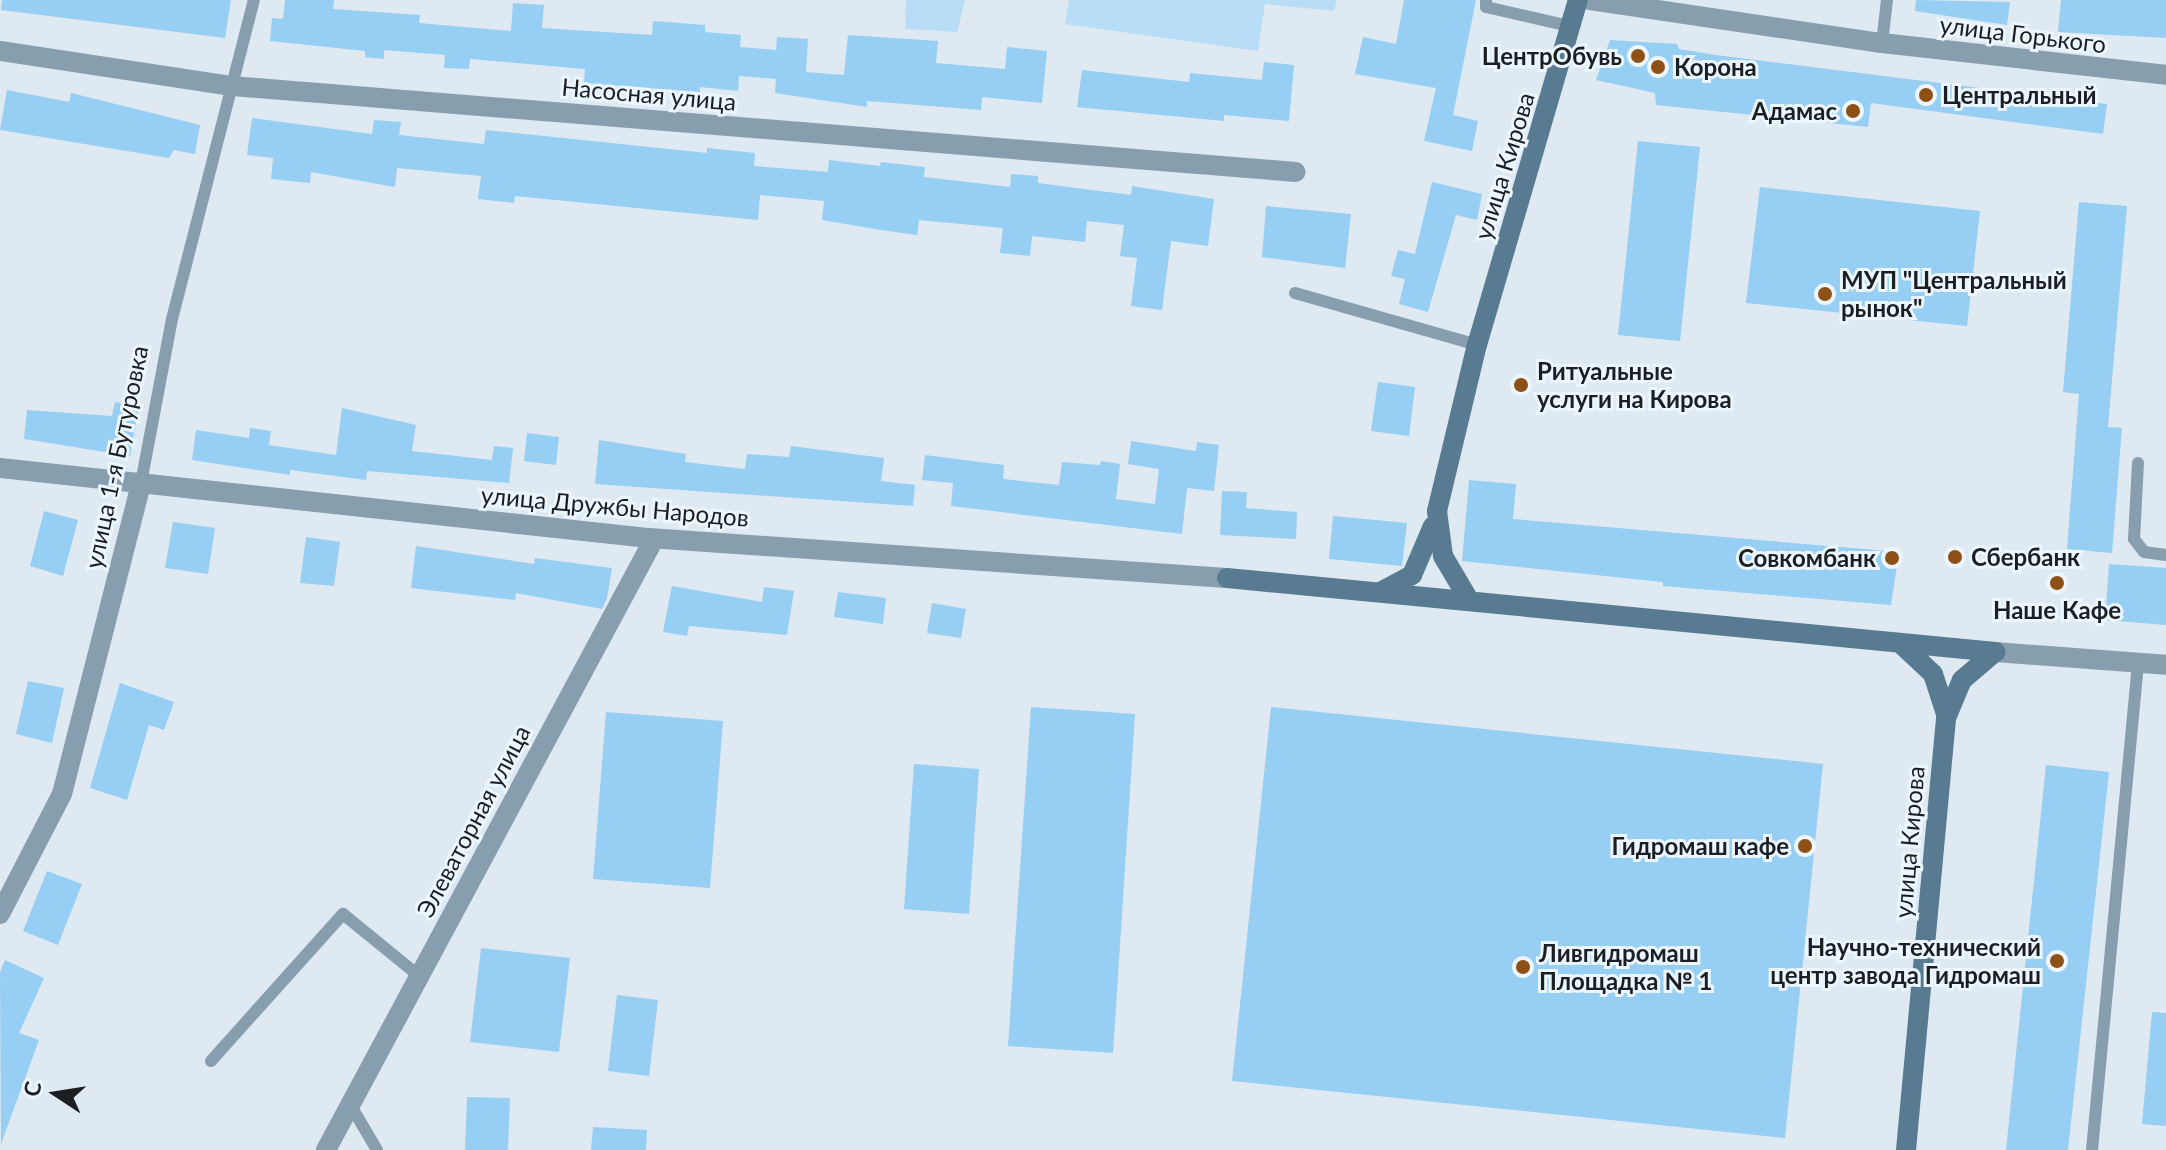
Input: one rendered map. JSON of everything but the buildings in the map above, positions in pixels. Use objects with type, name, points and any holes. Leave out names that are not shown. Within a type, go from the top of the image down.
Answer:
[{"type":"street","name":"улица Кирова","points":[[1437,511],[1477,345],[1573,27],[1578,0]]},
{"type":"street","name":"улица Горького","points":[[1590,0],[1882,43],[2166,75]]},
{"type":"street","name":"Насосная улица","points":[[0,51],[232,86],[1296,172]]},
{"type":"street","name":"улица Дружбы Народов","points":[[0,468],[654,539],[1227,578],[1376,592]]},
{"type":"street","name":"улица 1-я Бутуровка","points":[[0,914],[62,794],[141,483]]},
{"type":"street","points":[[1376,592],[1412,575],[1437,511]]},
{"type":"street","points":[[1437,511],[1443,556],[1469,600]]},
{"type":"street","name":"Элеваторная улица","points":[[326,1150],[654,539]]},
{"type":"street","points":[[1376,592],[1995,652],[2166,665]]},
{"type":"street","points":[[1900,643],[1933,674],[1946,718]]},
{"type":"street","name":"улица Кирова","points":[[1906,1150],[1946,718],[1962,680],[1995,652]]},
{"type":"lane","name":"улица 1-я Бутуровка","points":[[141,483],[172,319],[254,0]]},
{"type":"lane","points":[[1486,0],[1486,7],[1573,27]]},
{"type":"lane","points":[[1882,43],[1887,0]]},
{"type":"lane","points":[[1295,293],[1477,345]]},
{"type":"lane","points":[[2138,463],[2134,539],[2144,552],[2166,555]]},
{"type":"lane","points":[[2092,1150],[2138,663]]},
{"type":"lane","points":[[211,1061],[343,914],[419,976]]},
{"type":"lane","points":[[351,1106],[377,1150]]},
{"type":"shaded area","points":[[906,0],[965,0],[957,32],[905,29]]},
{"type":"shaded area","points":[[1069,0],[1337,0],[1334,11],[1265,4],[1258,51],[1065,24]]},
{"type":"place","name":"ЦентрОбувь","points":[[1638,56]]},
{"type":"place","name":"Корона","points":[[1658,67]]},
{"type":"place","name":"Центральный","points":[[1926,95]]},
{"type":"place","name":"Адамас","points":[[1853,111]]},
{"type":"place","name":"МУП \"Центральный рынок\"","points":[[1825,294]]},
{"type":"place","name":"Ритуальные услуги на Кирова","points":[[1521,385]]},
{"type":"place","name":"Сбербанк","points":[[1955,557]]},
{"type":"place","name":"Совкомбанк","points":[[1892,558]]},
{"type":"place","name":"Наше Кафе","points":[[2057,583]]},
{"type":"place","name":"Гидромаш кафе","points":[[1805,846]]},
{"type":"place","name":"Научно-технический центр завода Гидромаш","points":[[2057,961]]},
{"type":"place","name":"Ливгидромаш Площадка № 1","points":[[1523,967]]}]
